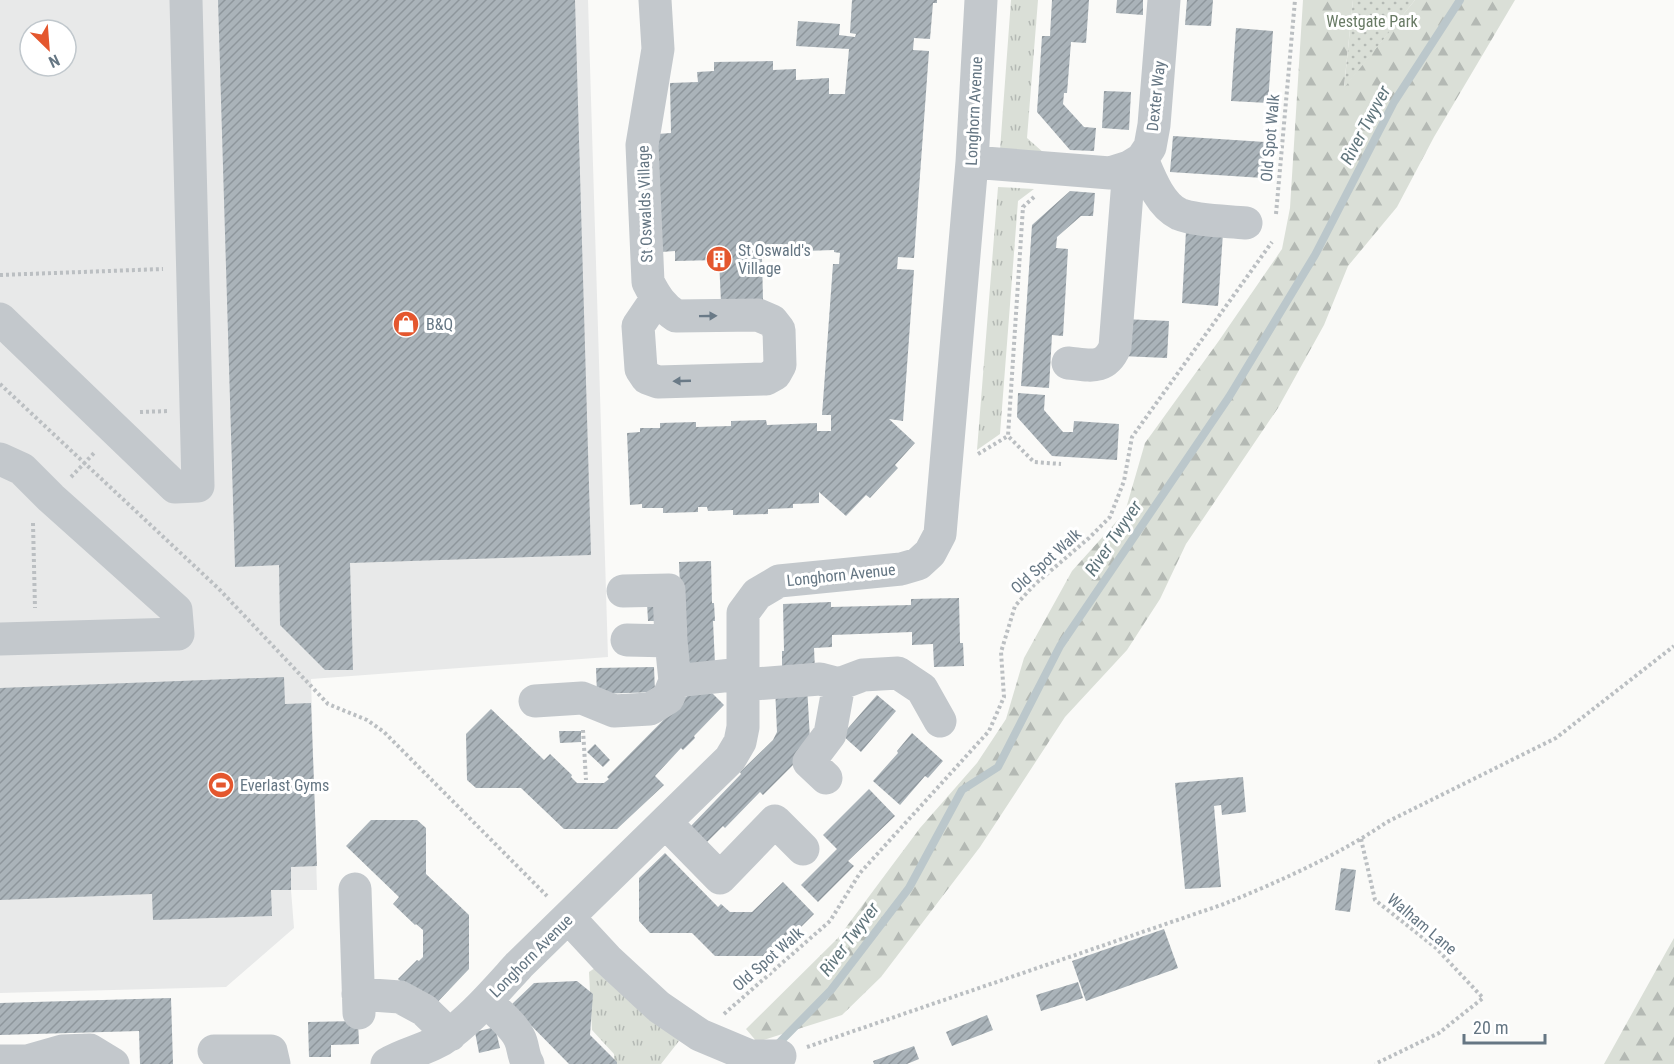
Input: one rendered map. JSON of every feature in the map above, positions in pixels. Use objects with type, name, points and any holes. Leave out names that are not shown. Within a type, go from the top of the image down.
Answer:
[{"type":"street","points":[[0,320],[174,487],[198,486],[186,0]]},
{"type":"street","name":"St Oswalds Village","points":[[655,0],[658,49],[642,145],[648,282],[657,298]]},
{"type":"street","name":"Longhorn Avenue","points":[[387,1064],[450,1035],[730,759],[740,742],[743,727],[744,613],[757,594],[779,581],[901,569],[918,564],[930,553],[940,534],[972,162],[981,0]]},
{"type":"street","name":"Dexter Way","points":[[1068,363],[1097,366],[1111,357],[1115,347],[1135,163],[1150,147],[1154,125],[1164,0]]},
{"type":"street","points":[[972,162],[1110,173],[1135,163],[1168,205],[1178,214],[1192,218],[1265,227]]},
{"type":"street","points":[[0,459],[22,470],[176,610],[178,634],[0,639]]},
{"type":"street","points":[[535,701],[582,698],[614,711],[650,709],[668,698],[675,681],[670,641],[669,590],[623,591]]},
{"type":"street","points":[[627,640],[670,641]]},
{"type":"street","points":[[675,681],[820,679],[838,684],[863,675],[898,673],[922,689],[940,721]]},
{"type":"street","points":[[826,778],[809,762],[830,734],[838,684]]},
{"type":"street","points":[[666,823],[720,878],[776,821],[803,849]]},
{"type":"street","points":[[355,889],[358,1004],[387,995],[400,997],[424,1010],[450,1035]]},
{"type":"street","points":[[569,918],[607,959],[659,1007],[700,1035],[765,1056]]},
{"type":"street","points":[[486,1001],[519,1035],[528,1064]]},
{"type":"street","points":[[0,1061],[27,1062],[62,1051],[90,1050],[113,1064]]},
{"type":"street","points":[[214,1052],[271,1051],[274,1064]]},
{"type":"path","name":"Old Spot Walk","points":[[700,1035],[830,921],[860,873],[989,731],[1004,697],[1002,652],[1015,606],[1034,585],[1110,517],[1124,481],[1132,437],[1265,227],[1295,0]]},
{"type":"path","points":[[1061,464],[1034,462],[1008,436],[1023,207],[1068,169]]},
{"type":"path","points":[[0,275],[192,268]]},
{"type":"path","points":[[0,384],[219,589],[328,704],[367,720],[384,732],[569,918]]},
{"type":"path","points":[[765,1056],[1224,904],[1260,889],[1361,839],[1387,822],[1556,738],[1674,646]]},
{"type":"path","points":[[582,698],[586,780]]},
{"type":"path","name":"Walham Lane","points":[[1361,839],[1375,900],[1436,948],[1482,998],[1439,1033],[1375,1064]]},
{"type":"shaded area","points":[[0,0],[588,0],[608,657],[311,679],[317,890],[291,890],[294,928],[226,987],[0,993]]},
{"type":"green space","points":[[1011,0],[1038,0],[1027,138],[1044,153],[1000,150]]},
{"type":"green space","points":[[1303,0],[1353,0],[1344,87],[1415,0],[1515,0],[1434,137],[1397,207],[1348,266],[1324,325],[1278,408],[1186,544],[1160,599],[1127,650],[1065,717],[980,847],[881,977],[842,1015],[757,1042],[746,1029],[838,938],[920,828],[977,763],[1006,719],[1024,658],[1072,571],[1125,512],[1145,443],[1282,249],[1290,208]]},
{"type":"green space","name":"Westgate Park","points":[[1353,0],[1415,0],[1344,88]]},
{"type":"green space","points":[[998,187],[1034,189],[1018,201],[1000,434],[977,450]]},
{"type":"green space","points":[[1674,938],[1674,1064],[1604,1064],[1665,954]]},
{"type":"green space","points":[[601,964],[686,1032],[661,1064],[614,1064],[614,1054],[592,1030],[589,972]]},
{"type":"building","name":"B&Q","points":[[218,0],[575,0],[591,555],[350,563],[353,670],[325,670],[280,625],[279,565],[235,567]]},
{"type":"building","name":"St Oswald's Village","points":[[852,0],[937,0],[937,3],[933,3],[930,39],[914,38],[913,50],[929,51],[914,258],[898,257],[897,269],[914,270],[903,421],[889,419],[915,443],[895,465],[898,468],[870,498],[866,495],[846,516],[819,492],[819,503],[793,504],[793,508],[768,509],[768,514],[733,515],[733,510],[708,511],[707,507],[698,507],[698,512],[663,513],[663,508],[642,508],[642,504],[630,505],[627,433],[640,432],[640,428],[660,428],[660,423],[696,422],[696,427],[731,426],[731,421],[766,420],[767,425],[817,423],[817,431],[831,431],[831,415],[822,415],[833,264],[839,264],[840,253],[834,250],[804,251],[805,257],[762,258],[763,300],[721,302],[719,260],[675,261],[675,251],[661,252],[657,134],[671,133],[670,83],[698,82],[697,72],[714,71],[714,62],[773,61],[773,70],[796,69],[796,80],[829,78],[829,94],[845,94],[849,49],[796,46],[798,21],[840,24],[839,35],[855,37],[856,34],[850,33]]},
{"type":"building","points":[[1052,0],[1089,0],[1086,43],[1071,42],[1067,93],[1064,93],[1063,104],[1084,127],[1096,128],[1094,151],[1070,150],[1037,112],[1042,36],[1050,36]]},
{"type":"building","points":[[1117,0],[1143,0],[1143,15],[1116,13]]},
{"type":"building","points":[[1187,0],[1213,0],[1211,26],[1185,25]]},
{"type":"building","points":[[1236,28],[1273,31],[1268,103],[1231,101]]},
{"type":"building","points":[[1104,91],[1131,92],[1129,130],[1102,128]]},
{"type":"building","points":[[1173,136],[1265,142],[1263,178],[1170,172]]},
{"type":"building","points":[[1070,191],[1095,193],[1093,216],[1081,216],[1057,237],[1056,248],[1068,249],[1063,336],[1052,335],[1049,388],[1021,386],[1032,225]]},
{"type":"building","points":[[1186,231],[1223,233],[1218,306],[1182,303]]},
{"type":"building","points":[[1123,319],[1169,321],[1167,358],[1121,356]]},
{"type":"building","points":[[1018,393],[1045,395],[1044,410],[1063,432],[1073,432],[1074,421],[1119,424],[1117,460],[1052,456],[1017,417]]},
{"type":"building","points":[[711,561],[715,664],[683,666],[679,562]]},
{"type":"building","points":[[959,598],[960,643],[963,643],[964,666],[934,667],[933,644],[912,645],[912,632],[832,635],[832,647],[814,648],[815,670],[782,671],[783,604],[831,602],[831,607],[911,605],[911,599]]},
{"type":"building","points":[[647,603],[665,603],[665,621],[648,621]]},
{"type":"building","points":[[654,667],[655,692],[597,694],[596,668]]},
{"type":"building","name":"Everlast Gyms","points":[[284,677],[285,704],[311,703],[317,866],[291,867],[291,890],[271,890],[272,916],[153,920],[152,894],[0,900],[0,688]]},
{"type":"building","points":[[701,682],[724,705],[694,736],[695,738],[683,750],[681,748],[655,776],[664,785],[617,829],[564,829],[521,788],[476,788],[467,780],[466,734],[491,709],[544,760],[550,754],[577,783],[604,783],[609,779],[607,777]]},
{"type":"building","points":[[807,685],[810,740],[800,758],[763,795],[760,792],[725,828],[723,826],[705,844],[689,828],[773,740],[777,732],[775,687]]},
{"type":"building","points":[[877,695],[896,711],[861,752],[842,735]]},
{"type":"building","points":[[559,731],[581,731],[581,742],[560,743]]},
{"type":"building","points":[[912,733],[943,761],[928,778],[925,776],[900,805],[873,781]]},
{"type":"building","points":[[595,744],[610,760],[603,767],[587,752]]},
{"type":"building","points":[[1243,777],[1246,812],[1222,815],[1221,805],[1214,806],[1221,887],[1185,889],[1175,783]]},
{"type":"building","points":[[869,789],[895,816],[848,861],[854,866],[818,902],[801,885],[837,849],[823,835]]},
{"type":"building","points":[[371,820],[417,820],[426,828],[426,874],[469,915],[469,969],[430,1010],[398,979],[423,957],[423,930],[393,904],[399,897],[346,846]]},
{"type":"building","points":[[665,853],[718,907],[721,904],[730,912],[752,912],[783,882],[814,914],[768,956],[715,956],[692,933],[650,933],[639,921],[639,878]]},
{"type":"building","points":[[1341,868],[1356,870],[1350,912],[1335,910]]},
{"type":"building","points":[[1164,929],[1178,968],[1086,1001],[1072,961]]},
{"type":"building","points":[[577,981],[593,994],[590,1035],[617,1064],[569,1064],[511,1005],[534,983]]},
{"type":"building","points":[[1078,982],[1083,998],[1041,1011],[1036,995]]},
{"type":"building","points":[[171,998],[173,1064],[140,1064],[139,1031],[0,1035],[0,1003]]},
{"type":"building","points":[[987,1015],[993,1030],[952,1046],[946,1032]]},
{"type":"building","points":[[358,1021],[359,1044],[331,1045],[331,1057],[309,1057],[308,1022]]},
{"type":"building","points":[[495,1027],[500,1048],[479,1053],[475,1032]]},
{"type":"building","points":[[914,1046],[919,1059],[907,1064],[874,1064],[873,1061]]},
{"type":"waterway","name":"River Twyver","points":[[775,1047],[831,990],[909,888],[962,790],[998,767],[1060,646],[1229,397],[1315,255],[1394,102],[1460,0]]},
{"type":"place","name":"St Oswald's Village","points":[[719,259]]},
{"type":"place","name":"B&Q","points":[[406,324]]},
{"type":"place","name":"Everlast Gyms","points":[[221,785]]}]
